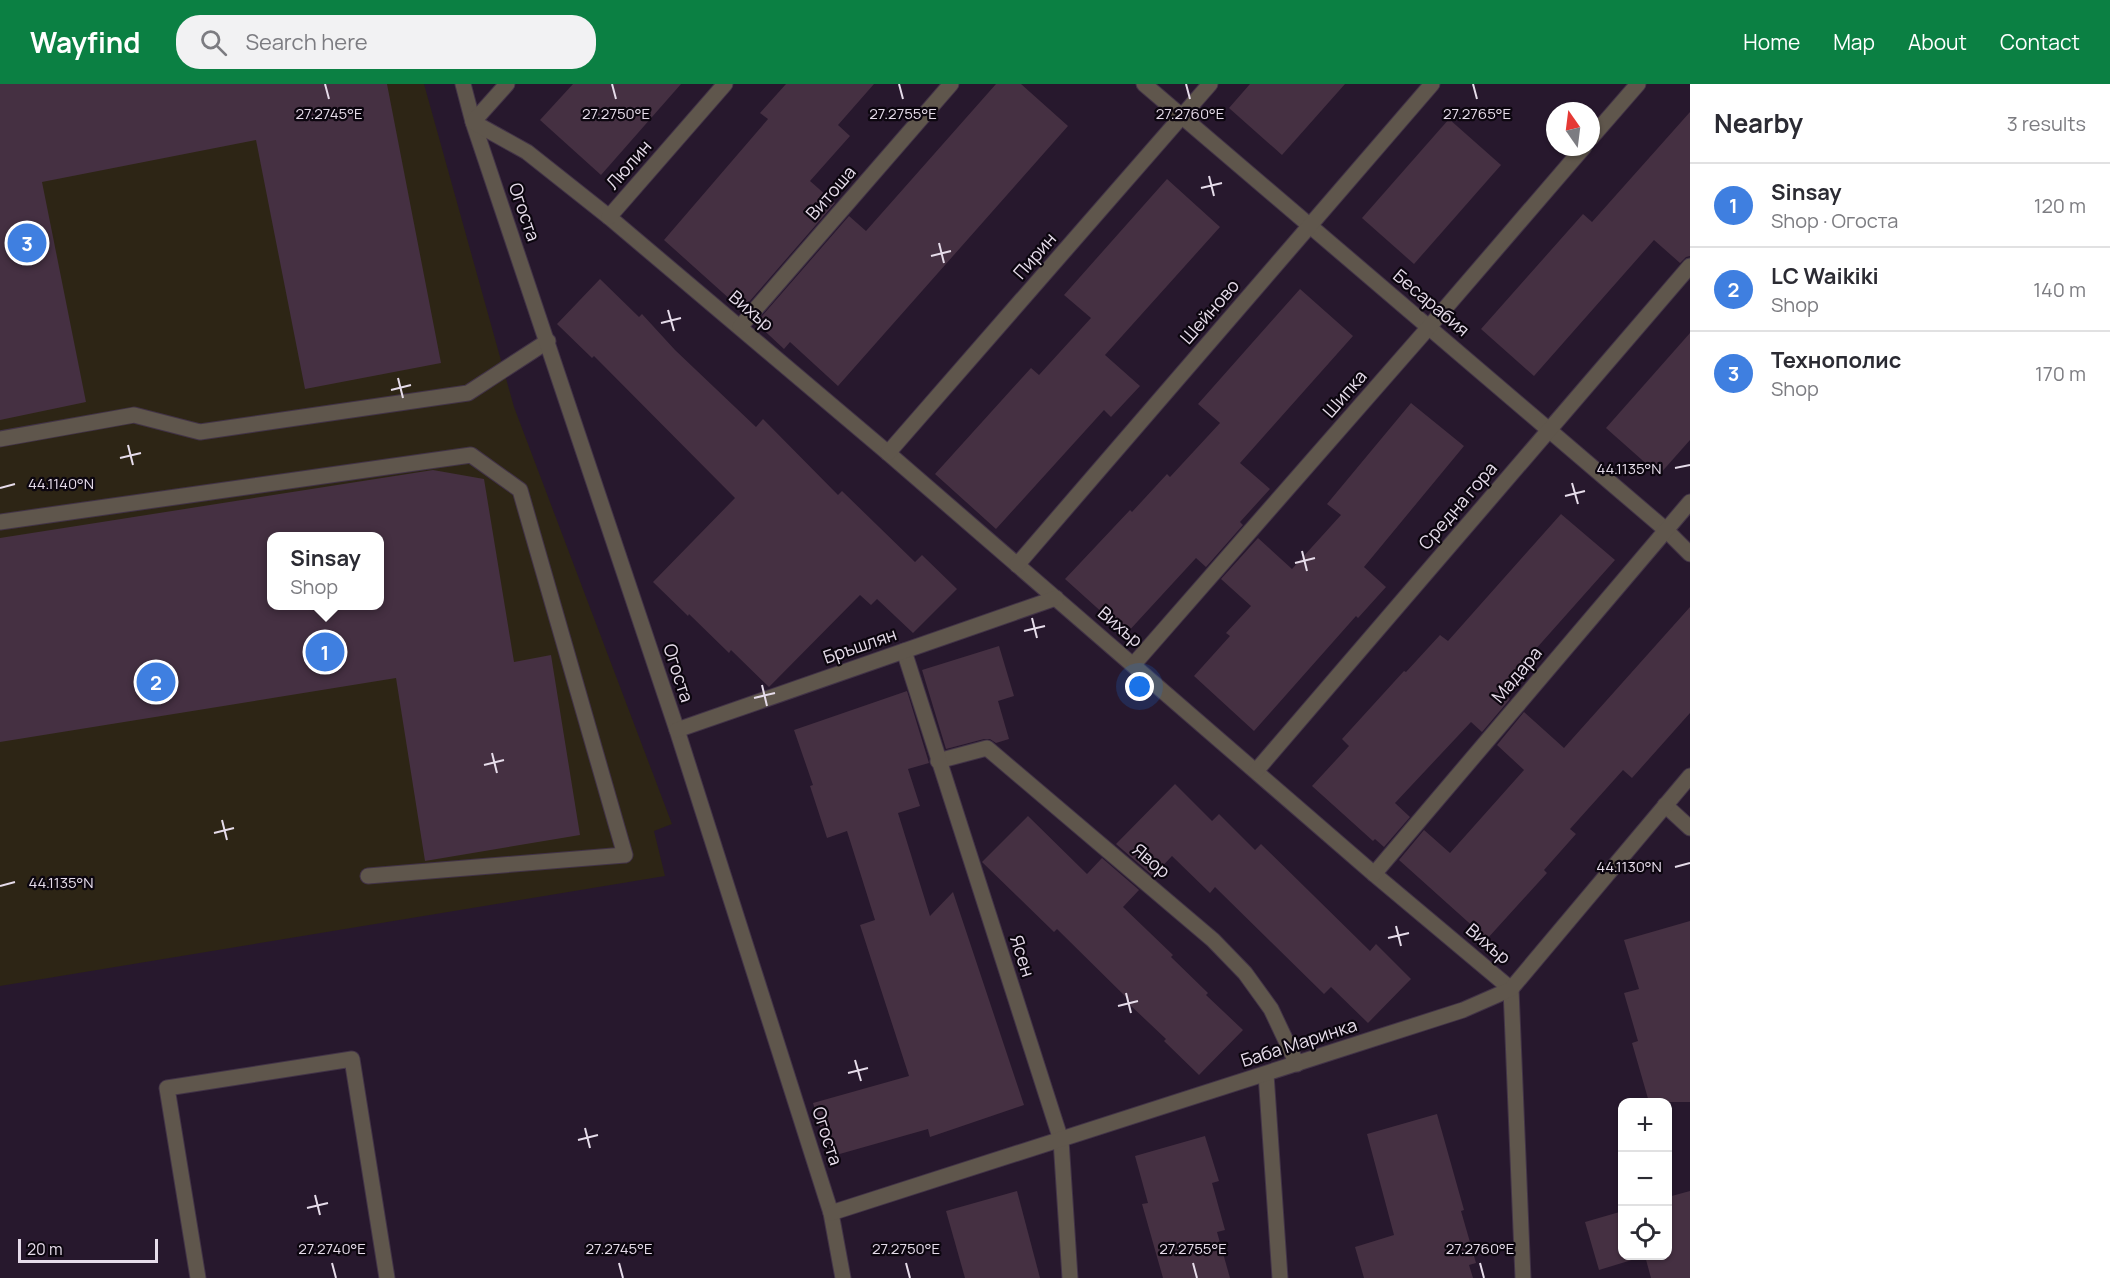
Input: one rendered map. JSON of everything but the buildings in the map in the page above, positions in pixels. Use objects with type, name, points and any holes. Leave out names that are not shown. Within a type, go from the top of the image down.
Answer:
[{"type":"street","name":"Огоста","points":[[463,84],[473,122],[677,730],[831,1213],[843,1278]]},
{"type":"street","points":[[473,122],[507,84]]},
{"type":"street","name":"Люлин","points":[[609,217],[725,84]]},
{"type":"street","name":"Витоша","points":[[740,327],[951,84]]},
{"type":"street","name":"Бесарабия","points":[[1144,84],[1666,530],[1690,554]]},
{"type":"street","name":"Пирин","points":[[888,453],[1210,84]]},
{"type":"street","name":"Шейново","points":[[1017,565],[1432,84]]},
{"type":"street","points":[[1600,128],[1638,84]]},
{"type":"street","name":"Вихър","points":[[473,122],[527,152],[609,217],[888,453],[1374,874],[1511,989],[1523,1278]]},
{"type":"street","name":"Шипка","points":[[1134,664],[1576,156]]},
{"type":"street","name":"Средна гора","points":[[1256,771],[1690,266]]},
{"type":"street","points":[[0,439],[134,415],[200,432],[468,393],[548,341]]},
{"type":"street","points":[[0,522],[471,455],[520,490],[625,855],[368,876]]},
{"type":"street","name":"Мадара","points":[[1374,874],[1690,502]]},
{"type":"street","name":"Бръшлян","points":[[677,730],[1056,598]]},
{"type":"street","name":"Ясен","points":[[904,651],[1061,1140],[1070,1278]]},
{"type":"street","name":"Явор","points":[[938,761],[987,748],[1213,940],[1245,973],[1271,1009],[1297,1064]]},
{"type":"street","name":"Баба Маринка","points":[[831,1213],[1463,1011],[1511,989],[1690,776]]},
{"type":"street","points":[[1665,805],[1690,828]]},
{"type":"street","points":[[198,1278],[167,1088],[352,1059],[387,1278]]},
{"type":"street","points":[[1266,1074],[1280,1278]]},
{"type":"shaded area","points":[[0,84],[424,84],[514,407],[672,824],[654,831],[665,876],[0,986]]},
{"type":"place","name":"Технополис","points":[[27,243]]},
{"type":"place","name":"Sinsay","points":[[325,652]]},
{"type":"place","name":"LC Waikiki","points":[[156,682]]}]
